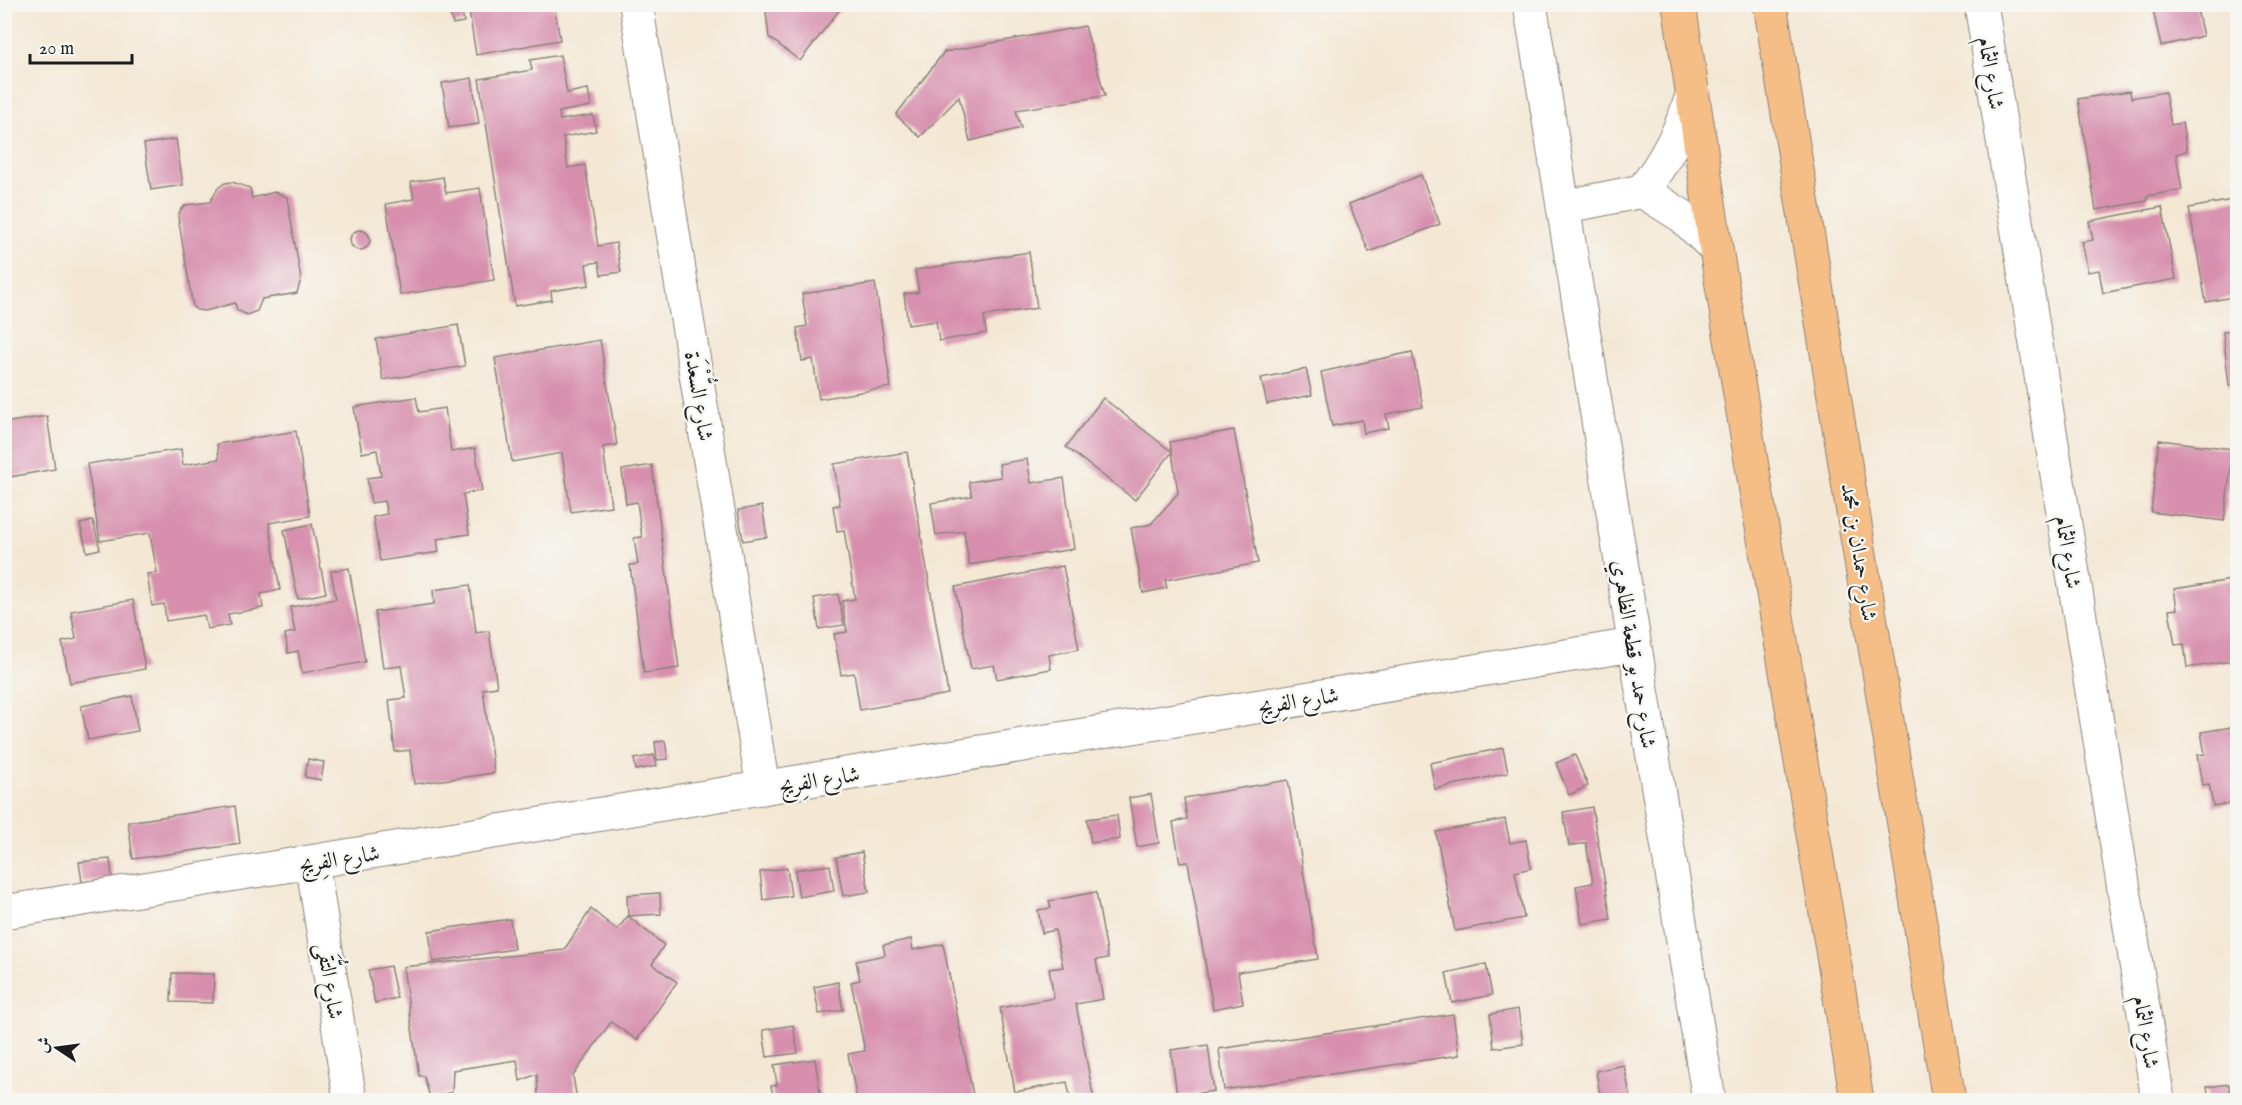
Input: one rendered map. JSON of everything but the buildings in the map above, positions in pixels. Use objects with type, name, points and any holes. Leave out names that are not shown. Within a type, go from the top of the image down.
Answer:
[{"type":"main road","points":[[1679,4],[1716,249],[1857,1101]]},
{"type":"main road","name":"شارع حمدان بن محمد","points":[[1770,4],[1949,1101]]},
{"type":"street","name":"شارع السُّعْدَة","points":[[636,4],[763,788]]},
{"type":"street","name":"شارع حمد بو قطعة الظاهري","points":[[1530,4],[1708,1101]]},
{"type":"street","name":"شارع الثمام","points":[[1981,4],[2158,1101]]},
{"type":"street","points":[[1563,207],[1642,191],[1659,169],[1673,145],[1685,119],[1693,92]]},
{"type":"street","points":[[1642,191],[1682,216],[1716,249]]},
{"type":"street","name":"شارع الفِريج","points":[[4,912],[1633,645]]},
{"type":"street","name":"شارع التُّقَى","points":[[312,862],[350,1101]]}]
